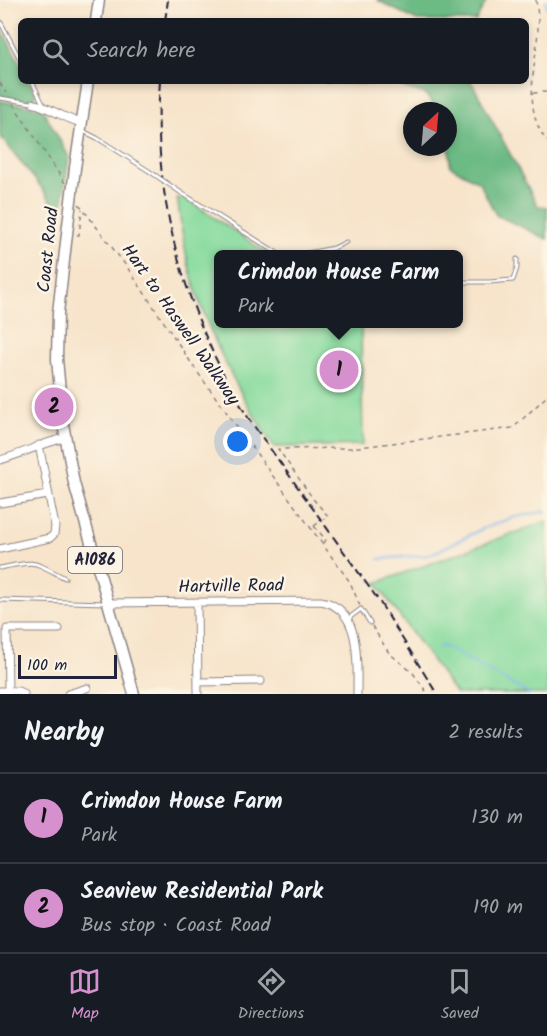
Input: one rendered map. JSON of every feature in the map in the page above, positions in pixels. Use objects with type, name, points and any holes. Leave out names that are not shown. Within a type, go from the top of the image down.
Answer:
[{"type":"main road","points":[[96,18],[99,0]]},
{"type":"main road","name":"Coast Road","points":[[66,438],[58,347],[58,313],[88,84]]},
{"type":"main road","name":"A1086","points":[[66,438],[74,483],[134,694]]},
{"type":"street","points":[[32,104],[44,106],[82,127]]},
{"type":"street","points":[[0,460],[39,445],[66,438]]},
{"type":"street","points":[[0,549],[50,538],[54,534],[55,526],[39,445]]},
{"type":"street","points":[[0,503],[48,495]]},
{"type":"street","name":"Hartville Road","points":[[108,603],[321,601],[329,602],[337,607],[347,619]]},
{"type":"street","points":[[197,602],[198,694]]},
{"type":"street","points":[[347,619],[355,642],[357,694]]},
{"type":"street","points":[[9,691],[4,629],[59,629]]},
{"type":"street","points":[[198,682],[261,681]]},
{"type":"street","points":[[68,694],[87,688]]},
{"type":"street","points":[[0,691],[24,694]]},
{"type":"lane","points":[[0,21],[18,55]]},
{"type":"lane","points":[[33,84],[44,106]]},
{"type":"lane","points":[[0,98],[32,104]]},
{"type":"lane","points":[[82,127],[271,250]]},
{"type":"lane","points":[[325,250],[346,242]]},
{"type":"lane","points":[[463,282],[513,280],[517,259]]},
{"type":"lane","points":[[0,568],[32,562],[64,578]]},
{"type":"lane","points":[[0,600],[108,603]]},
{"type":"lane","points":[[347,619],[361,609],[370,623]]},
{"type":"path","points":[[536,0],[538,28],[532,93],[535,114],[547,141]]},
{"type":"path","points":[[0,83],[5,92]]},
{"type":"path","points":[[532,93],[546,92]]},
{"type":"path","points":[[11,101],[68,187]]},
{"type":"path","name":"Hart to Haswell Walkway","points":[[78,202],[127,267],[198,373],[350,582],[361,609]]},
{"type":"path","points":[[79,235],[82,208]]},
{"type":"path","points":[[322,544],[326,540],[314,526],[328,516],[278,449],[351,448],[513,428],[547,396]]},
{"type":"path","points":[[370,623],[389,653],[411,670],[428,694]]},
{"type":"green space","points":[[377,0],[487,0],[478,18],[411,18]]},
{"type":"green space","points":[[0,26],[18,59],[18,84],[31,84],[36,94],[33,102],[0,97]]},
{"type":"green space","points":[[395,84],[473,84],[538,206],[547,207],[547,239],[496,215],[479,182],[450,166],[450,156],[457,156],[457,102],[431,102],[425,94]]},
{"type":"green space","points":[[0,101],[42,108],[69,157],[61,215],[0,136]]},
{"type":"green space","points":[[177,198],[194,204],[262,250],[214,250],[214,328],[361,328],[363,445],[274,447],[246,402],[221,354],[200,304],[185,246]]},
{"type":"green space","points":[[547,521],[547,694],[456,694],[376,583]]},
{"type":"waterway","points":[[546,0],[547,7]]},
{"type":"waterway","points":[[547,57],[545,72],[547,84]]},
{"type":"waterway","points":[[379,559],[429,555],[482,529],[511,518],[547,511]]},
{"type":"waterway","points":[[439,647],[444,646],[529,694]]},
{"type":"railway","points":[[165,18],[168,0]]},
{"type":"railway","points":[[160,84],[161,170],[168,214],[191,300],[208,341],[249,419],[379,601],[437,694]]},
{"type":"place","name":"Crimdon House Farm","points":[[339,370]]},
{"type":"place","name":"Seaview Residential Park","points":[[54,407]]}]
